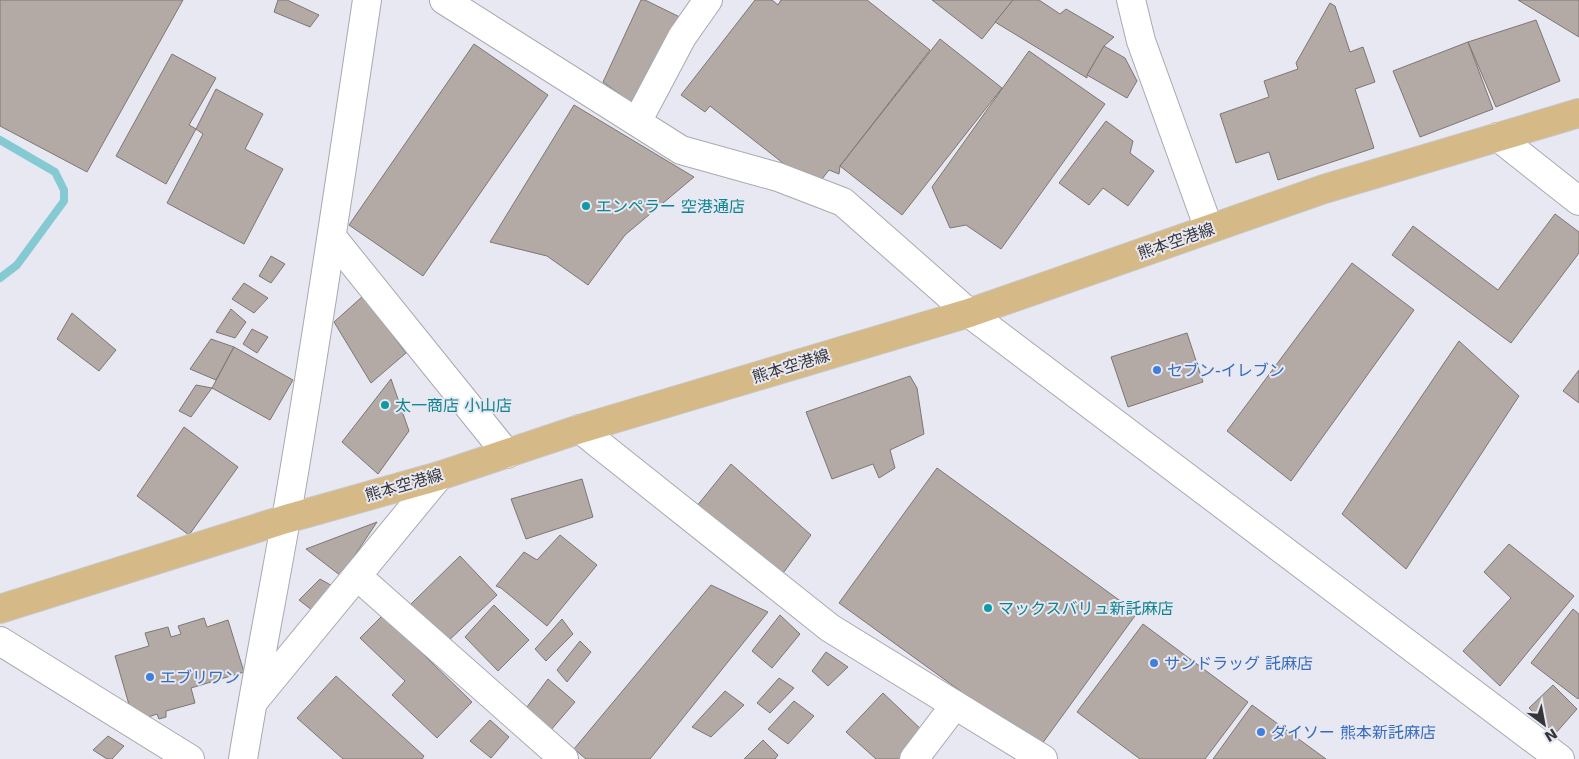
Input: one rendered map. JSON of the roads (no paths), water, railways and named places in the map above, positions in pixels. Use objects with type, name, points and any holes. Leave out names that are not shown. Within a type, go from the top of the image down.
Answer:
[{"type":"main road","name":"熊本空港線","points":[[0,609],[286,519],[439,476],[580,429],[970,313],[1324,189],[1579,114]]},
{"type":"street","points":[[243,759],[286,519],[332,237],[367,0]]},
{"type":"street","points":[[444,0],[682,150],[778,177],[843,202],[970,313],[1560,759]]},
{"type":"street","points":[[637,122],[682,37],[708,0]]},
{"type":"street","points":[[1131,0],[1141,40],[1209,230]]},
{"type":"street","points":[[1498,137],[1579,202]]},
{"type":"street","points":[[332,237],[507,454]]},
{"type":"street","points":[[580,429],[830,628],[1043,759]]},
{"type":"street","points":[[252,703],[439,476]]},
{"type":"street","points":[[357,576],[564,759]]},
{"type":"street","points":[[0,641],[190,759]]},
{"type":"street","points":[[914,759],[955,705]]},
{"type":"waterway","points":[[0,140],[55,172],[64,190],[64,201],[17,265],[0,278]]},
{"type":"place","name":"エンペラー 空港通店","points":[[586,206]]},
{"type":"place","name":"セブン-イレブン","points":[[1157,370]]},
{"type":"place","name":"太一商店 小山店","points":[[385,405]]},
{"type":"place","name":"マックスバリュ新託麻店","points":[[988,608]]},
{"type":"place","name":"サンドラッグ 託麻店","points":[[1154,663]]},
{"type":"place","name":"エブリワン","points":[[150,677]]},
{"type":"place","name":"ダイソー 熊本新託麻店","points":[[1261,732]]}]
